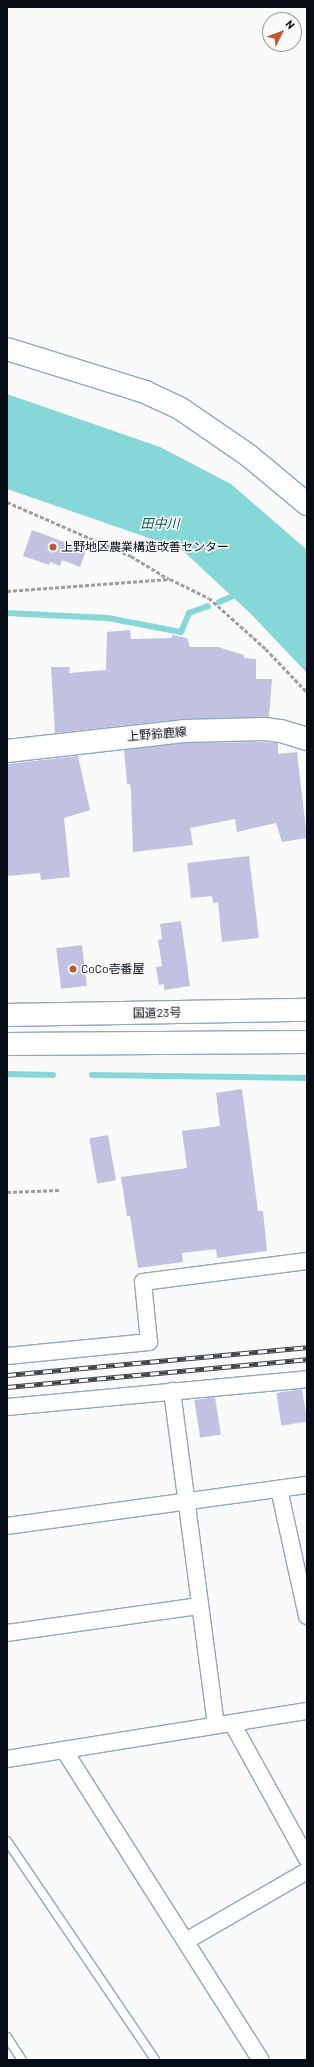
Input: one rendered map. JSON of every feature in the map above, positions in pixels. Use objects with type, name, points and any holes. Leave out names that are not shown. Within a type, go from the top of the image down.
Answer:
[{"type":"main road","points":[[7,349],[145,392],[181,409],[242,451],[307,504]]},
{"type":"main road","name":"上野鈴鹿線","points":[[7,751],[184,731],[281,731],[307,739]]},
{"type":"main road","name":"国道23号","points":[[7,1015],[307,1010]]},
{"type":"main road","points":[[7,1044],[307,1042]]},
{"type":"street","points":[[7,1356],[149,1342],[143,1282],[307,1261]]},
{"type":"street","points":[[7,1407],[307,1379]]},
{"type":"street","points":[[172,1391],[185,1501],[200,1606],[224,1723],[307,1859]]},
{"type":"street","points":[[7,1526],[307,1485]]},
{"type":"street","points":[[279,1488],[304,1591],[307,1616]]},
{"type":"street","points":[[7,1633],[200,1606]]},
{"type":"street","points":[[7,1759],[307,1710]]},
{"type":"street","points":[[64,1750],[261,2060]]},
{"type":"street","points":[[186,1942],[307,1871]]},
{"type":"lane","points":[[7,1841],[155,2060]]},
{"type":"lane","points":[[7,2037],[22,2060]]},
{"type":"path","points":[[7,502],[131,556],[170,579],[209,598],[266,649],[307,692]]},
{"type":"path","points":[[7,591],[65,589],[121,581],[170,579]]},
{"type":"path","points":[[7,1192],[60,1190]]},
{"type":"water","name":"田中川","points":[[7,394],[160,447],[231,484],[307,550],[307,673],[251,614],[181,549],[7,489]]},
{"type":"building","name":"上野地区農業構造改善センター","points":[[32,530],[86,550],[80,567],[62,560],[60,566],[50,562],[49,565],[23,556]]},
{"type":"building","points":[[130,630],[131,639],[172,638],[172,635],[187,638],[190,647],[218,647],[244,655],[244,658],[256,659],[256,679],[272,679],[269,717],[183,719],[55,733],[51,667],[70,667],[69,673],[106,670],[107,632]]},
{"type":"building","points":[[185,743],[278,743],[278,754],[297,752],[307,838],[282,842],[276,823],[237,832],[235,819],[190,828],[193,845],[133,852],[131,791],[130,784],[127,784],[124,750]]},
{"type":"building","points":[[78,756],[90,810],[64,818],[70,877],[41,880],[40,873],[7,876],[7,764]]},
{"type":"building","points":[[249,856],[259,938],[222,942],[218,902],[213,903],[212,896],[191,898],[187,863]]},
{"type":"building","points":[[181,921],[190,986],[164,990],[164,984],[159,985],[156,967],[162,966],[158,940],[162,939],[160,924]]},
{"type":"building","points":[[82,945],[87,986],[61,989],[56,948]]},
{"type":"building","points":[[242,1089],[258,1211],[263,1211],[267,1251],[217,1258],[216,1249],[182,1253],[183,1262],[138,1268],[130,1216],[127,1216],[121,1177],[187,1168],[182,1131],[220,1126],[216,1093]]},
{"type":"building","points":[[108,1135],[116,1180],[97,1184],[89,1138]]},
{"type":"building","points":[[302,1389],[307,1422],[281,1426],[276,1393]]},
{"type":"building","points":[[215,1397],[221,1435],[200,1438],[194,1400]]},
{"type":"waterway","points":[[219,602],[238,594]]},
{"type":"waterway","points":[[7,613],[108,618],[181,632],[189,613],[208,606]]},
{"type":"waterway","points":[[7,1074],[53,1075]]},
{"type":"waterway","points":[[92,1075],[307,1078]]},
{"type":"railway","points":[[7,1375],[307,1347]]},
{"type":"railway","points":[[7,1387],[307,1359]]},
{"type":"place","name":"上野地区農業構造改善センター","points":[[53,547]]},
{"type":"place","name":"CoCo壱番屋","points":[[73,969]]}]
